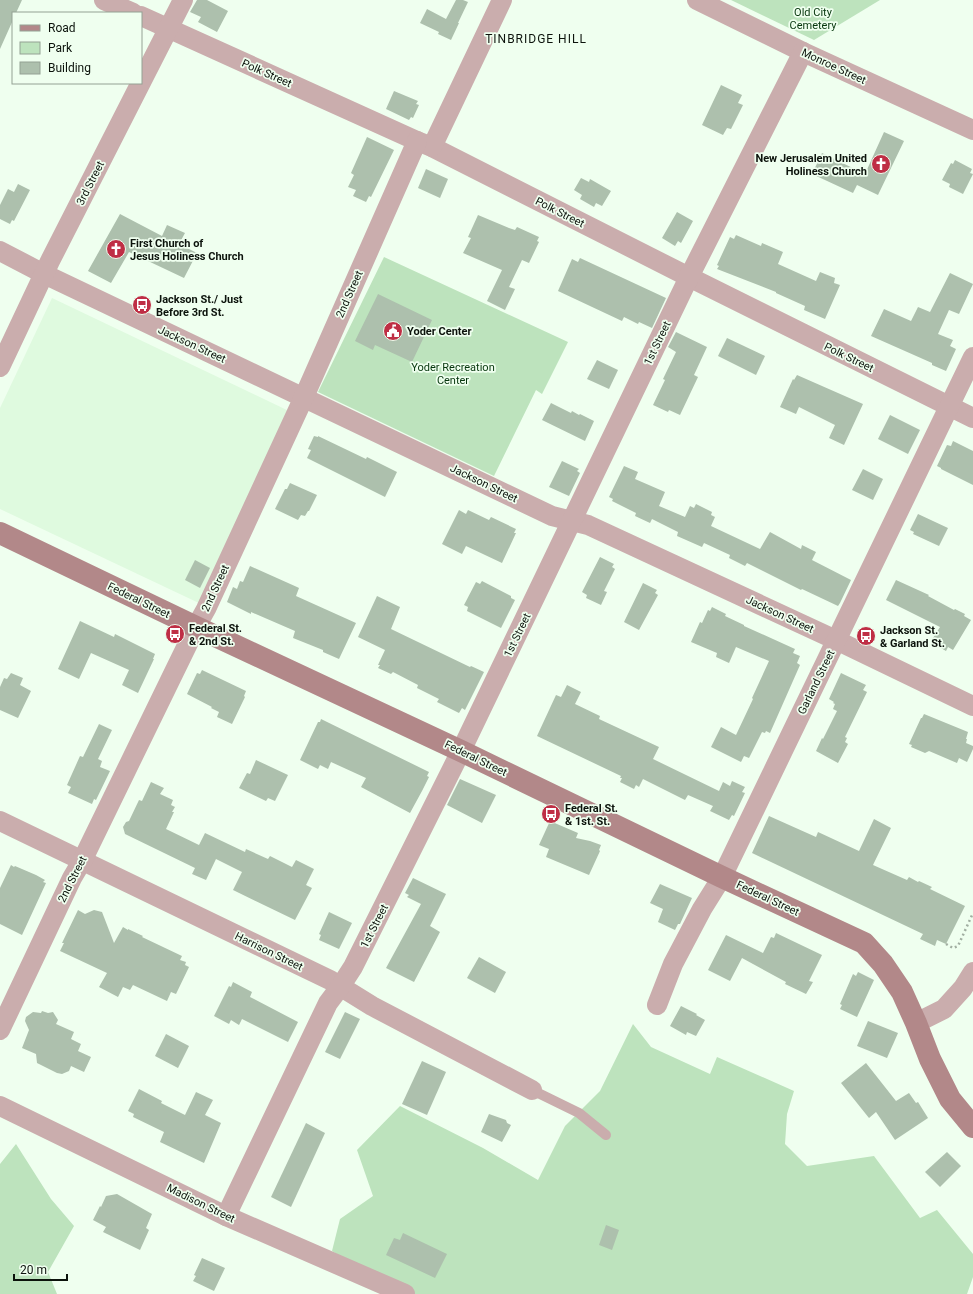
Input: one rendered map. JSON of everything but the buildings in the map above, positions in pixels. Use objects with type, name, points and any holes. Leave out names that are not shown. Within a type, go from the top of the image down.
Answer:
[{"type":"street","points":[[104,0],[131,12]]},
{"type":"street","name":"3rd Street","points":[[142,82],[183,0]]},
{"type":"street","name":"2nd Street","points":[[0,1030],[72,878],[82,861],[206,609],[304,397],[425,144],[502,0]]},
{"type":"street","name":"Monroe Street","points":[[697,0],[803,52],[973,130]]},
{"type":"street","name":"Polk Street","points":[[142,16],[425,144],[973,418]]},
{"type":"street","name":"1st Street","points":[[226,1216],[328,1003],[353,967],[461,751],[689,277],[803,52]]},
{"type":"street","name":"3rd Street","points":[[0,367],[44,274],[141,84]]},
{"type":"street","name":"Jackson Street","points":[[0,251],[44,274],[552,516],[588,525],[836,640],[973,706]]},
{"type":"street","name":"Garland Street","points":[[657,1005],[673,964],[702,909],[722,877],[973,357]]},
{"type":"street","name":"Federal Street","points":[[0,533],[461,751],[722,877],[864,943],[883,964],[902,992],[930,1059],[950,1099],[973,1127]]},
{"type":"street","name":"Harrison Street","points":[[0,821],[330,980],[372,1006],[532,1090]]},
{"type":"street","points":[[916,1023],[944,1009],[963,988],[973,972]]},
{"type":"street","name":"Madison Street","points":[[0,1106],[226,1216],[405,1294]]},
{"type":"lane","points":[[532,1090],[579,1113],[606,1135]]},
{"type":"path","points":[[946,944],[953,948],[958,946],[973,913]]},
{"type":"shaded area","points":[[52,298],[291,412],[201,604],[0,509],[0,408]]},
{"type":"green space","name":"Old City Cemetery","points":[[731,0],[880,0],[814,40]]},
{"type":"green space","name":"Yoder Recreation Center","points":[[384,257],[568,342],[542,394],[536,390],[494,476],[318,392]]},
{"type":"green space","points":[[633,1024],[651,1047],[710,1074],[717,1057],[794,1091],[787,1114],[785,1144],[807,1166],[874,1156],[920,1218],[937,1210],[973,1254],[973,1277],[967,1294],[398,1294],[332,1251],[340,1219],[373,1196],[357,1150],[400,1106],[483,1148],[538,1180],[565,1126],[600,1091]]},
{"type":"green space","points":[[16,1144],[51,1199],[74,1226],[48,1272],[57,1294],[0,1294],[0,1164]]},
{"type":"place","name":"New Jerusalem United Holiness Church","points":[[881,164]]},
{"type":"place","name":"First Church of Jesus Holiness Church","points":[[116,249]]},
{"type":"place","name":"Jackson St./ Just Before 3rd St.","points":[[142,305]]},
{"type":"place","name":"Yoder Center","points":[[393,331]]},
{"type":"place","name":"Federal St. & 2nd St.","points":[[175,634]]},
{"type":"place","name":"Jackson St. & Garland St.","points":[[866,636]]},
{"type":"place","name":"Federal St. & 1st. St.","points":[[551,814]]},
{"type":"district","name":"TINBRIDGE HILL","points":[[536,39]]}]
